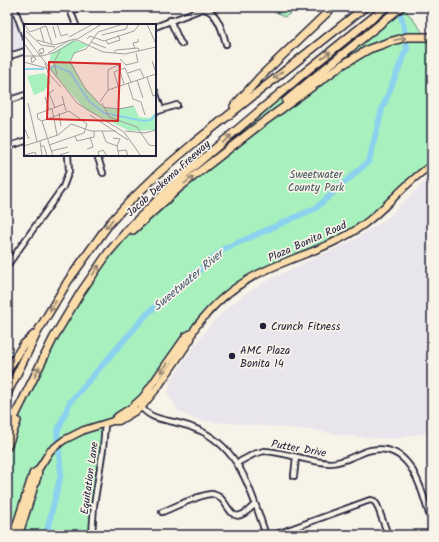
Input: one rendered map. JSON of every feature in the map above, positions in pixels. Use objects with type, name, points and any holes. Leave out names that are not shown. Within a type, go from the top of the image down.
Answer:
[{"type":"highway","points":[[220,122],[261,76],[333,7]]},
{"type":"highway","name":"Jacob Dekema Freeway","points":[[7,394],[38,331],[68,281],[109,224],[128,203],[161,171],[220,122],[365,7]]},
{"type":"highway","name":"Jacob Dekema Freeway","points":[[7,432],[54,337],[81,292],[108,253],[130,226],[174,183],[304,73],[386,7]]},
{"type":"highway","points":[[258,126],[310,80],[401,7]]},
{"type":"highway","points":[[108,253],[180,187],[258,126],[342,65],[369,49],[396,39],[421,36],[432,37]]},
{"type":"highway","points":[[7,371],[23,345],[38,331]]},
{"type":"highway","points":[[7,447],[30,388]]},
{"type":"main road","name":"Plaza Bonita Road","points":[[113,421],[138,402],[152,385],[186,336],[192,333],[211,309],[231,291],[261,272],[334,242],[352,232],[375,216],[422,171],[432,165]]},
{"type":"main road","name":"Plaza Bonita Road","points":[[13,535],[33,473],[38,470],[47,455],[57,444],[84,430],[113,421],[119,421],[141,408],[158,387],[191,340],[192,333]]},
{"type":"main road","name":"Plaza Bonita Road","points":[[19,535],[38,475],[38,470]]},
{"type":"street","points":[[14,7],[24,34]]},
{"type":"street","points":[[76,24],[70,9],[81,7]]},
{"type":"street","points":[[156,27],[170,20],[202,9],[207,9],[211,12],[222,28],[226,44]]},
{"type":"street","points":[[170,20],[182,44]]},
{"type":"street","points":[[7,57],[24,51]]},
{"type":"street","points":[[156,94],[161,109]]},
{"type":"street","points":[[7,101],[24,95]]},
{"type":"street","points":[[156,112],[178,105]]},
{"type":"street","points":[[7,147],[24,141]]},
{"type":"street","points":[[7,266],[63,187],[69,171],[68,156]]},
{"type":"street","points":[[97,156],[103,173]]},
{"type":"street","points":[[138,402],[141,408],[154,418],[188,426],[206,435],[226,450],[237,463],[246,480],[266,535]]},
{"type":"street","name":"Equitation Lane","points":[[92,535],[94,505],[103,450],[104,424]]},
{"type":"street","name":"Putter Drive","points":[[237,463],[260,452],[272,452],[296,458],[330,463],[346,460],[372,450],[383,450],[395,453],[406,461],[413,471],[432,524]]},
{"type":"street","points":[[294,476],[296,458]]},
{"type":"street","points":[[162,512],[209,494],[219,497],[223,500],[229,511],[239,516],[247,513],[255,504]]},
{"type":"street","points":[[274,535],[370,500],[374,501],[388,535]]},
{"type":"street","points":[[424,535],[432,532]]},
{"type":"shaded area","points":[[7,7],[10,7],[24,43],[24,48],[7,54]]},
{"type":"shaded area","points":[[432,175],[432,432],[394,439],[345,436],[313,430],[203,421],[191,418],[178,411],[168,394],[171,381],[195,345],[213,322],[226,309],[245,294],[272,278],[356,239],[387,218]]},
{"type":"green space","points":[[270,7],[304,7],[284,17]]},
{"type":"green space","name":"Sweetwater County Park","points":[[379,7],[403,7],[432,44],[432,165],[357,229],[264,271],[213,306],[140,407],[103,424],[103,450],[92,535],[7,535],[7,436],[54,338],[129,225],[160,192],[218,140],[265,103]]},
{"type":"waterway","name":"Sweetwater River","points":[[46,535],[61,474],[57,433],[70,402],[148,313],[224,249],[316,208],[369,161],[382,109],[407,48],[403,23],[398,7]]},
{"type":"place","name":"Crunch Fitness","points":[[263,326]]},
{"type":"place","name":"AMC Plaza Bonita 14","points":[[232,356]]}]
